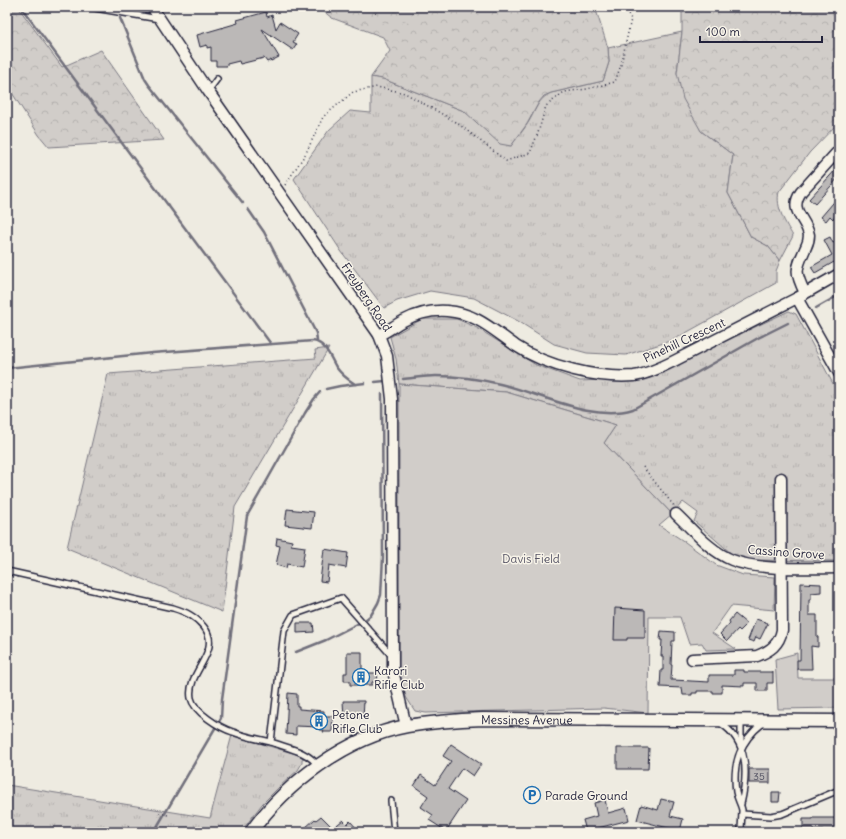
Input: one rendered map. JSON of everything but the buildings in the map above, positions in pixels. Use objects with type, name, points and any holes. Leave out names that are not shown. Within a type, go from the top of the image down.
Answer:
[{"type":"street","name":"Freyberg Road","points":[[152,7],[208,91],[379,335],[387,356],[392,399],[393,671],[406,726]]},
{"type":"street","points":[[839,150],[801,192],[797,199],[796,206],[809,234],[808,244],[798,262],[797,270],[801,295],[839,373]]},
{"type":"street","name":"Pinehill Crescent","points":[[379,335],[402,321],[421,314],[446,311],[470,315],[490,326],[517,346],[548,362],[588,374],[636,376],[669,364],[839,274]]},
{"type":"street","points":[[692,659],[757,656],[767,652],[775,646],[780,638],[782,630],[781,478]]},
{"type":"street","name":"Cassino Grove","points":[[676,514],[708,545],[732,560],[751,565],[839,568]]},
{"type":"street","name":"Messines Avenue","points":[[251,832],[274,803],[318,766],[348,748],[370,738],[406,726],[444,721],[483,719],[839,721]]},
{"type":"lane","points":[[89,7],[161,20]]},
{"type":"lane","points":[[208,91],[217,79]]},
{"type":"lane","points":[[7,572],[173,608],[188,613],[198,620],[207,631],[210,642],[207,654],[193,678],[190,691],[191,699],[194,705],[202,714],[221,727],[232,732],[271,742],[307,755],[313,759],[318,766]]},
{"type":"lane","points":[[271,742],[284,631],[293,615],[341,598],[393,657]]},
{"type":"lane","points":[[716,721],[732,733],[741,747]]},
{"type":"lane","points":[[741,721],[741,747],[744,758],[741,832]]},
{"type":"lane","points":[[741,747],[752,732],[765,721]]},
{"type":"lane","points":[[742,814],[771,816],[782,814],[839,790]]},
{"type":"lane","points":[[391,801],[394,832]]},
{"type":"path","points":[[280,193],[306,153],[323,117],[353,92],[377,87],[405,93],[456,122],[506,161],[530,153],[546,106],[564,92],[586,89],[615,82],[621,65],[631,18],[624,7]]},
{"type":"path","points":[[643,467],[673,504],[676,514]]},
{"type":"path","points":[[159,813],[168,815]]},
{"type":"green space","points":[[7,7],[18,7],[62,67],[101,50],[164,140],[49,147],[39,135],[7,85]]},
{"type":"green space","points":[[318,7],[595,7],[608,48],[609,62],[603,81],[544,96],[527,124],[511,146],[500,144],[464,111],[383,79],[371,77],[390,51],[383,37],[332,18]]},
{"type":"green space","points":[[682,7],[839,7],[839,122],[810,152],[779,192],[778,198],[780,209],[784,221],[793,236],[780,261],[768,246],[751,237],[728,193],[733,155],[701,131],[683,99],[677,73],[682,32]]},
{"type":"green space","points":[[682,32],[677,73],[701,131],[733,155],[728,193],[751,237],[768,246],[780,261],[776,271],[776,283],[673,340],[626,355],[587,353],[554,344],[518,321],[474,298],[430,291],[397,301],[384,308],[341,251],[294,179],[329,130],[350,111],[371,113],[371,77],[383,79],[464,111],[511,146],[528,123],[537,106],[547,95],[603,81],[609,62],[608,48]]},
{"type":"green space","points":[[789,311],[796,314],[839,395],[839,561],[748,560],[732,554],[694,521],[698,513],[683,502],[672,514],[604,443],[616,425],[506,392],[399,384],[396,359],[390,337],[422,319],[457,319],[477,328],[536,365],[580,381],[646,378]]},
{"type":"green space","points":[[329,348],[235,507],[222,612],[67,548],[108,374],[316,358],[315,350]]},
{"type":"green space","name":"Davis Field","points":[[399,384],[506,392],[616,425],[604,443],[672,514],[659,525],[716,565],[743,575],[775,577],[774,610],[731,606],[712,633],[736,649],[706,650],[702,643],[689,644],[680,617],[649,617],[648,713],[604,708],[426,713],[415,711],[406,697],[399,669]]},
{"type":"green space","points":[[797,653],[798,678],[839,678],[839,708],[778,709],[775,659]]},
{"type":"green space","points":[[232,735],[296,754],[304,758],[302,759],[302,763],[298,770],[262,804],[241,832],[7,832],[7,785],[210,818]]},
{"type":"waterway","points":[[21,7],[271,344]]},
{"type":"waterway","points":[[120,18],[145,79],[243,203]]},
{"type":"waterway","points":[[248,209],[264,232],[316,333],[317,341]]},
{"type":"waterway","points":[[816,308],[839,295]]},
{"type":"waterway","points":[[403,379],[436,376],[476,379],[516,388],[566,405],[583,409],[601,412],[617,412],[633,409],[758,338],[788,323]]},
{"type":"waterway","points":[[7,368],[152,353],[313,341],[324,347],[338,370],[355,384]]},
{"type":"waterway","points":[[375,382],[385,381]]},
{"type":"waterway","points":[[326,389],[365,383]]},
{"type":"waterway","points":[[154,832],[221,718],[222,699],[247,516],[305,413],[320,392]]},
{"type":"waterway","points":[[296,652],[326,640],[365,620],[371,615],[381,595],[383,557],[382,394]]},
{"type":"place","name":"Karori Rifle Club","points":[[361,677]]},
{"type":"place","name":"Petone Rifle Club","points":[[319,721]]},
{"type":"place","name":"Parade Ground","points":[[532,795]]}]
